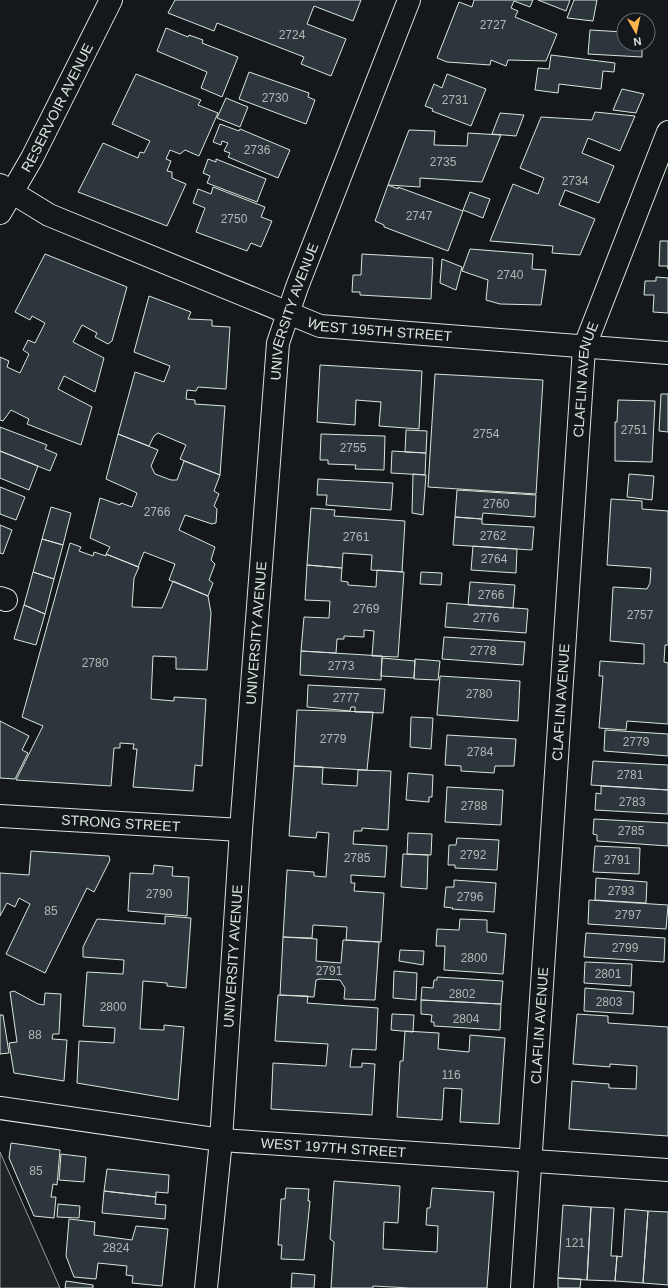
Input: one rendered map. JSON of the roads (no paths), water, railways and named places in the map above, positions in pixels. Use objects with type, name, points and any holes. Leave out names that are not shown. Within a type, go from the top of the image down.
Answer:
[{"type":"street","name":"RESERVOIR AVENUE","points":[[0,213],[6,189],[32,158],[111,0]]},
{"type":"street","name":"UNIVERSITY AVENUE","points":[[206,1288],[221,1140],[241,830],[278,343],[409,0]]},
{"type":"street","name":"CLAFLIN AVENUE","points":[[522,1288],[584,348],[668,132]]},
{"type":"street","name":"WEST 195TH STREET","points":[[6,189],[48,215],[320,326],[584,348],[668,353]]},
{"type":"street","name":"STRONG STREET","points":[[0,816],[241,830]]},
{"type":"street","name":"WEST 197TH STREET","points":[[0,1108],[221,1140],[668,1170]]}]
